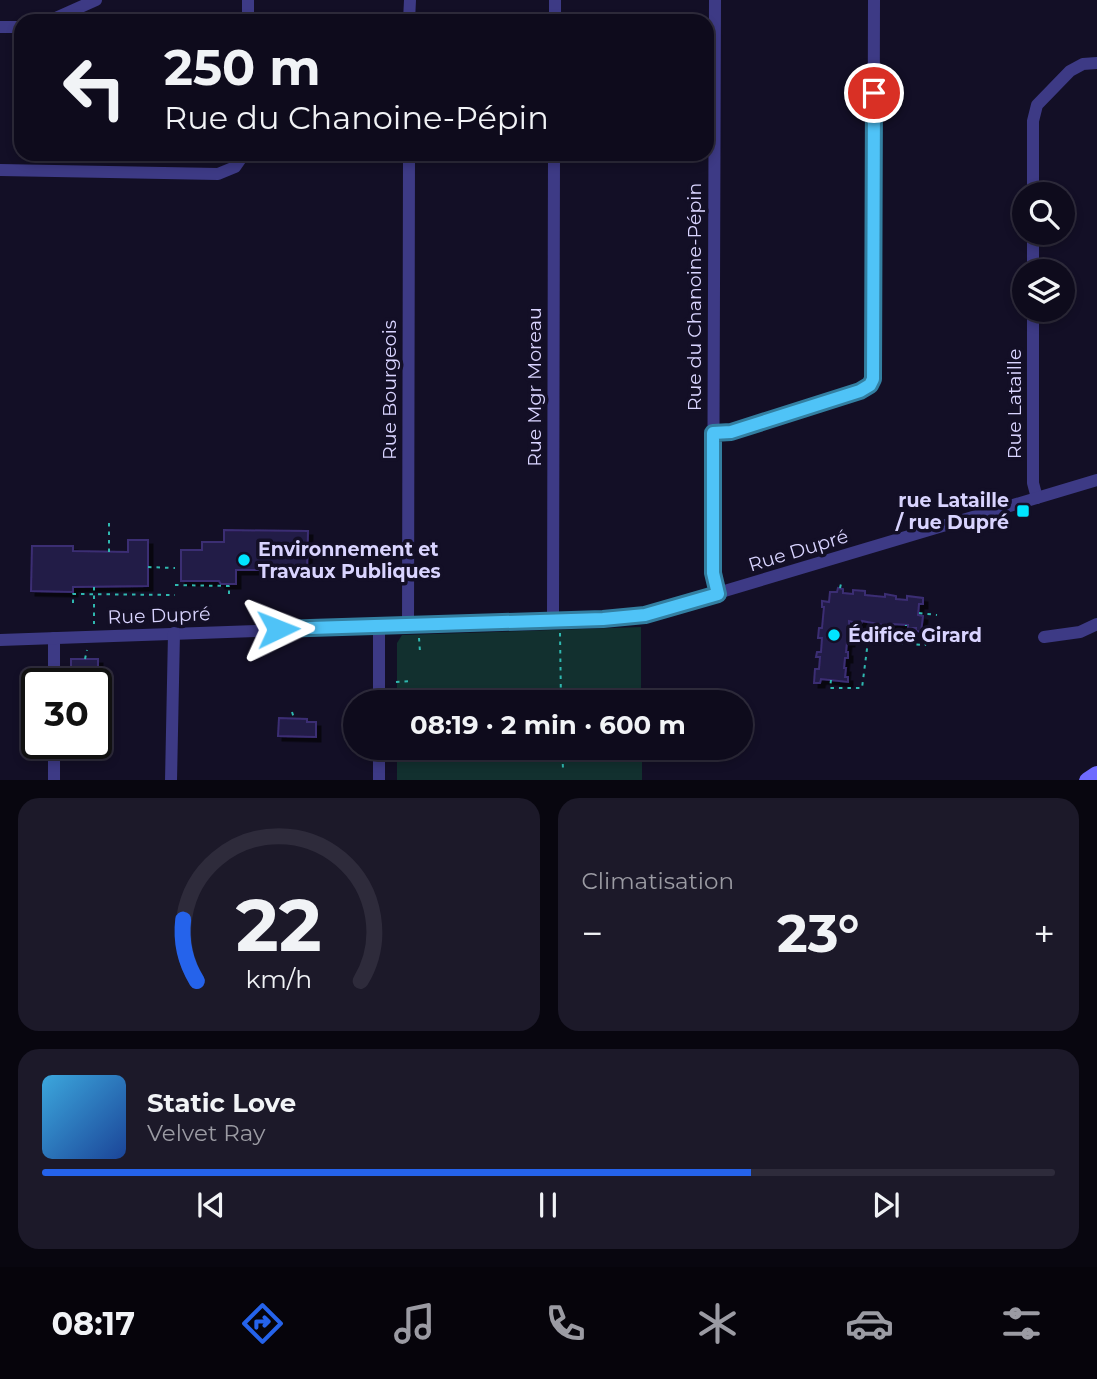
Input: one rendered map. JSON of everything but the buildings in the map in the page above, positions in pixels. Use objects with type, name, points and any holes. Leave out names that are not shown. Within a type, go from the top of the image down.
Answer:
[{"type":"main road","points":[[1088,780],[1097,775]]},
{"type":"street","points":[[65,14],[96,0]]},
{"type":"street","name":"Rue du Chanoine-Pépin","points":[[715,0],[713,573],[718,594]]},
{"type":"street","points":[[713,433],[731,432],[860,391],[870,385],[873,379],[874,0]]},
{"type":"street","points":[[1033,182],[1035,109],[1066,74],[1083,64],[1097,63]]},
{"type":"street","points":[[0,170],[218,174],[235,167],[239,161]]},
{"type":"street","name":"Rue Bourgeois","points":[[409,161],[414,629]]},
{"type":"street","name":"Rue Mgr Moreau","points":[[554,161],[556,624]]},
{"type":"street","name":"Rue Lataille","points":[[1033,322],[1033,483],[1037,498]]},
{"type":"street","name":"Rue Dupré","points":[[0,640],[379,626],[414,629],[556,624],[645,615],[1097,480]]},
{"type":"street","points":[[1044,636],[1080,632],[1097,624]]},
{"type":"street","points":[[379,626],[379,690]]},
{"type":"street","points":[[171,780],[174,633]]},
{"type":"street","points":[[54,638],[54,668]]},
{"type":"street","points":[[54,759],[54,780]]},
{"type":"street","points":[[379,760],[379,780]]},
{"type":"path","points":[[109,523],[109,552]]},
{"type":"path","points":[[148,567],[175,568]]},
{"type":"path","points":[[199,586],[200,581]]},
{"type":"path","points":[[841,584],[841,589]]},
{"type":"path","points":[[175,585],[229,585],[229,594]]},
{"type":"path","points":[[94,587],[94,626]]},
{"type":"path","points":[[73,603],[74,594],[175,595]]},
{"type":"path","points":[[919,613],[937,615]]},
{"type":"path","points":[[556,624],[560,650],[561,690]]},
{"type":"path","points":[[905,644],[906,625]]},
{"type":"path","points":[[414,629],[420,652]]},
{"type":"path","points":[[831,680],[830,688],[862,688],[867,641],[925,645],[935,635]]},
{"type":"path","points":[[85,659],[87,645]]},
{"type":"path","points":[[396,682],[413,681]]},
{"type":"path","points":[[292,712],[294,718]]},
{"type":"path","points":[[557,769],[564,768],[563,760]]},
{"type":"green space","points":[[641,627],[641,690],[397,690],[397,643],[402,635]]},
{"type":"green space","points":[[397,760],[642,760],[642,780],[397,780]]},
{"type":"place","name":"rue Lataille / rue Dupré","points":[[1023,511]]},
{"type":"place","name":"Environnement et Travaux Publiques","points":[[244,560]]},
{"type":"place","name":"Édifice Girard","points":[[834,635]]},
{"type":"route","points":[[278,629],[603,619],[645,615],[718,594],[713,573],[713,433],[731,432],[864,390],[873,379],[874,93]]}]
